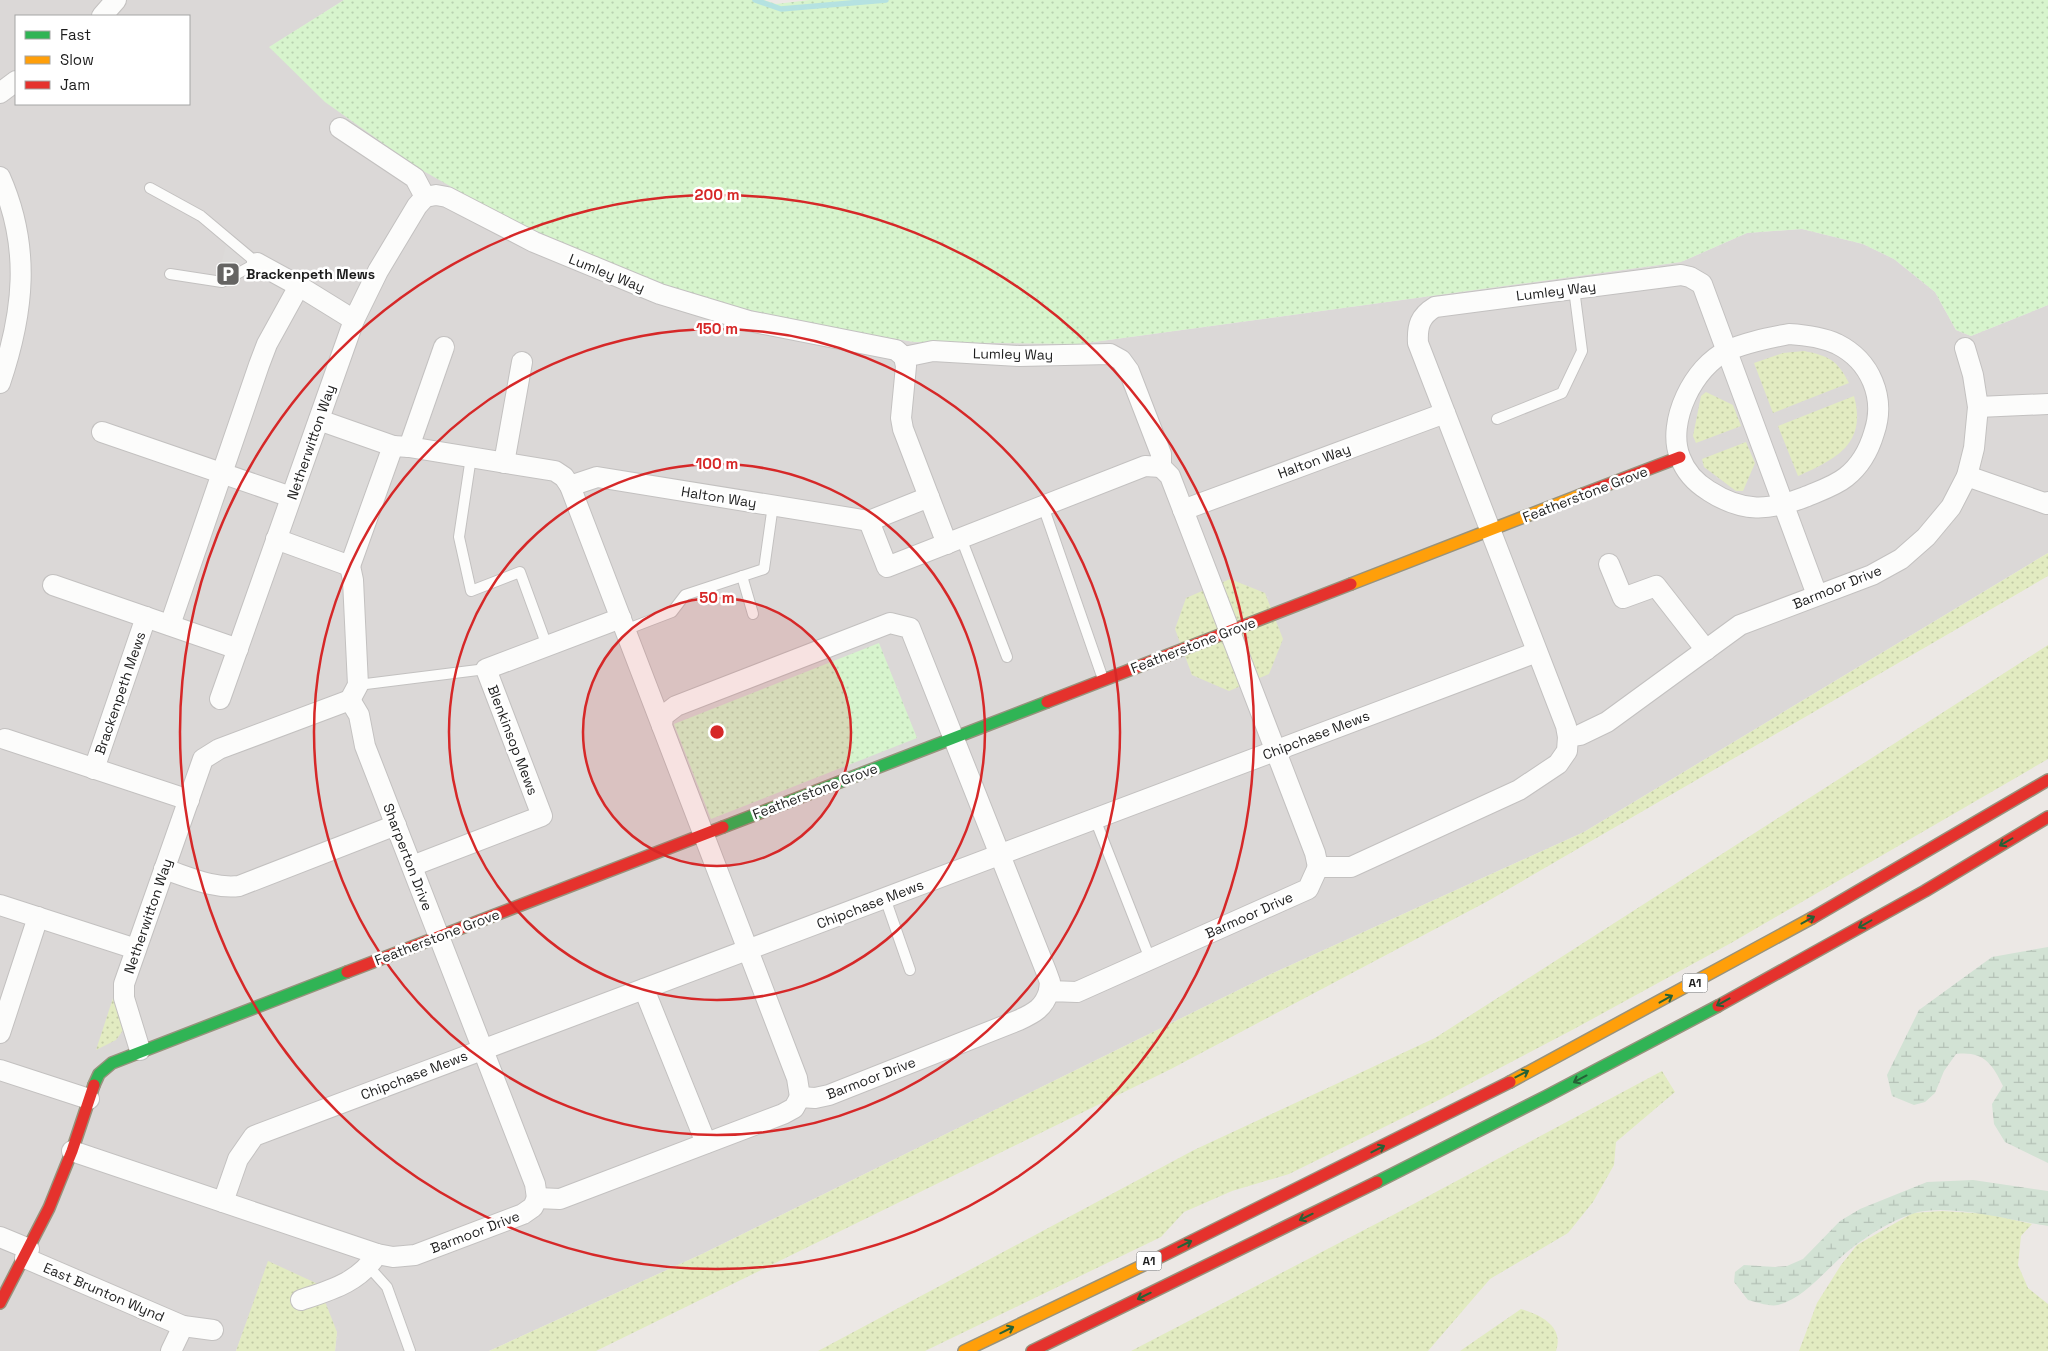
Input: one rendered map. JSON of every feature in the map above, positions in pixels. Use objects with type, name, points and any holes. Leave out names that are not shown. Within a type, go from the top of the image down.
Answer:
[{"type":"main road","name":"Featherstone Grove","points":[[140,1050],[1680,457]]},
{"type":"main road","name":"A1","points":[[964,1351],[1334,1171],[1656,1004],[1835,905],[2048,780]]},
{"type":"main road","name":"A1","points":[[1032,1351],[1555,1093],[1851,932],[2048,817]]},
{"type":"main road","points":[[0,1303],[27,1253],[72,1151],[100,1074],[112,1063],[140,1050]]},
{"type":"street","points":[[103,15],[116,0]]},
{"type":"street","points":[[0,93],[15,82]]},
{"type":"street","points":[[340,128],[415,178],[425,197]]},
{"type":"street","points":[[0,177],[12,204],[20,255],[21,285],[21,305],[9,356],[0,383]]},
{"type":"street","name":"Lumley Way","points":[[425,197],[436,195],[447,197],[534,242],[660,294],[749,321],[896,350],[904,357],[933,351],[1019,356],[1110,354],[1121,360],[1129,371],[1161,454],[1161,466]]},
{"type":"street","name":"Netherwitton Way","points":[[220,699],[354,320],[378,271],[417,206],[425,197]]},
{"type":"street","points":[[257,263],[354,320]]},
{"type":"street","name":"Lumley Way","points":[[1445,413],[1418,343],[1417,331],[1424,314],[1434,307],[1681,275],[1690,277],[1702,284],[1727,351]]},
{"type":"street","points":[[170,625],[267,344],[299,286]]},
{"type":"street","points":[[1789,334],[1814,336],[1838,344],[1856,357],[1874,383],[1879,405],[1878,418],[1869,449],[1846,478],[1828,488],[1784,505],[1768,509],[1748,507],[1714,494],[1700,486],[1689,474],[1680,457],[1677,432],[1683,403],[1689,389],[1711,362],[1727,351],[1789,334]]},
{"type":"street","points":[[276,539],[350,566],[444,347]]},
{"type":"street","name":"Barmoor Drive","points":[[1568,737],[1580,735],[1607,722],[1740,625],[1872,576],[1901,559],[1926,537],[1951,507],[1967,476],[1974,448],[1978,407],[1973,375],[1965,348]]},
{"type":"street","points":[[1727,351],[1817,595]]},
{"type":"street","points":[[904,357],[906,366],[901,418],[903,429],[929,497],[954,541]]},
{"type":"street","points":[[504,463],[522,362]]},
{"type":"street","points":[[1978,407],[2048,404]]},
{"type":"street","points":[[869,520],[887,567],[1145,466],[1161,466],[1170,476],[1315,853],[1318,867],[1352,867],[1519,790],[1558,764],[1566,751],[1568,737],[1554,694],[1445,413]]},
{"type":"street","name":"Halton Way","points":[[1183,510],[1445,413]]},
{"type":"street","points":[[320,420],[401,446],[555,471],[564,477],[570,486],[797,1078],[800,1097],[794,1108],[783,1114],[706,1142],[560,1200],[537,1198]]},
{"type":"street","points":[[102,432],[291,497]]},
{"type":"street","points":[[1967,476],[2047,504],[2048,502]]},
{"type":"street","name":"Halton Way","points":[[570,486],[597,477],[869,520],[929,497]]},
{"type":"street","points":[[1609,564],[1623,598],[1656,586],[1706,650]]},
{"type":"street","name":"Sharperton Drive","points":[[350,566],[353,580],[354,693],[365,746],[535,1184],[537,1198]]},
{"type":"street","name":"Brackenpeth Mews","points":[[53,585],[238,649]]},
{"type":"street","name":"Brackenpeth Mews","points":[[94,769],[146,617]]},
{"type":"street","points":[[662,726],[664,716],[676,706],[890,623],[910,628],[1050,982],[1049,991]]},
{"type":"street","name":"Blenkinsop Mews","points":[[412,866],[542,816],[486,669],[547,646],[623,624]]},
{"type":"street","name":"Chipchase Mews","points":[[223,1202],[238,1159],[254,1136],[1537,652]]},
{"type":"street","name":"Netherwitton Way","points":[[140,1050],[124,998],[124,984],[203,758],[219,749],[354,693]]},
{"type":"street","name":"Brackenpeth Mews","points":[[5,739],[189,800]]},
{"type":"street","points":[[164,868],[225,888],[239,886],[396,825]]},
{"type":"street","name":"Barmoor Drive","points":[[800,1097],[815,1098],[829,1095],[1019,1020],[1039,1010],[1046,1001],[1049,991],[1077,992],[1308,889],[1318,867]]},
{"type":"street","points":[[0,905],[136,949]]},
{"type":"street","points":[[0,1033],[38,917]]},
{"type":"street","points":[[644,989],[706,1142]]},
{"type":"street","points":[[0,1070],[89,1100]]},
{"type":"street","name":"Barmoor Drive","points":[[72,1151],[223,1202],[373,1260],[415,1255],[523,1214],[533,1207],[537,1198]]},
{"type":"street","points":[[0,1237],[27,1253]]},
{"type":"street","name":"East Brunton Wynd","points":[[27,1253],[183,1326],[213,1330]]},
{"type":"street","points":[[302,1300],[344,1286],[373,1260]]},
{"type":"street","name":"East Brunton Wynd","points":[[172,1351],[183,1326]]},
{"type":"lane","points":[[150,188],[201,216],[257,263],[222,282],[170,274]]},
{"type":"lane","points":[[1497,419],[1562,393],[1582,351],[1574,289]]},
{"type":"lane","points":[[471,457],[459,537],[471,591],[520,572],[547,646]]},
{"type":"lane","points":[[623,624],[672,612],[685,596],[764,569],[773,505]]},
{"type":"lane","points":[[1043,506],[1103,680]]},
{"type":"lane","points":[[954,541],[1007,657]]},
{"type":"lane","points":[[742,576],[753,614]]},
{"type":"lane","points":[[354,693],[486,669]]},
{"type":"lane","points":[[1095,819],[1150,959]]},
{"type":"lane","points":[[884,898],[910,970]]},
{"type":"lane","points":[[373,1260],[387,1287],[410,1351]]},
{"type":"shaded area","points":[[0,0],[344,0],[270,47],[805,323],[914,342],[1079,344],[1681,262],[1747,233],[1802,229],[1863,244],[1894,259],[1935,292],[1956,330],[1971,336],[2048,305],[2048,553],[1584,832],[1271,974],[702,1254],[489,1351],[335,1351],[337,1332],[269,1262],[236,1351],[0,1351]]},
{"type":"shaded area","name":"Brackenpeth Mews","points":[[227,242],[257,263],[216,286]]},
{"type":"shaded area","points":[[319,420],[393,446],[350,566],[276,539]]},
{"type":"green space","points":[[344,0],[764,0],[776,4],[810,0],[2048,0],[2048,305],[1971,336],[1956,330],[1935,292],[1894,259],[1863,244],[1802,229],[1747,233],[1681,262],[1079,344],[914,342],[805,323],[700,298],[614,267],[489,208],[418,168],[325,102],[269,47]]},
{"type":"green space","points":[[1804,351],[1831,360],[1840,369],[1849,383],[1773,413],[1754,363],[1783,353]]},
{"type":"green space","points":[[1706,392],[1733,405],[1741,426],[1696,443],[1693,436],[1701,396]]},
{"type":"green space","points":[[1854,396],[1857,413],[1856,426],[1852,438],[1845,448],[1825,463],[1798,476],[1778,426]]},
{"type":"green space","points":[[1746,442],[1755,463],[1743,491],[1736,491],[1704,467],[1702,459]]},
{"type":"green space","points":[[2048,553],[2048,576],[1488,901],[1171,1069],[596,1351],[489,1351],[702,1254],[1271,974],[1584,832]]},
{"type":"green space","points":[[1230,579],[1265,593],[1283,639],[1269,674],[1229,691],[1192,675],[1175,629],[1186,598]]},
{"type":"green space","points":[[879,643],[917,738],[711,819],[674,724]]},
{"type":"green space","points":[[2048,645],[2048,759],[1731,943],[1439,1100],[1289,1174],[1232,1191],[1184,1212],[1161,1237],[925,1351],[818,1351],[1194,1150],[1435,1038]]},
{"type":"green space","points":[[2048,947],[2048,1163],[2005,1142],[1994,1124],[1992,1104],[2003,1086],[1995,1071],[1980,1057],[1973,1054],[1956,1054],[1944,1071],[1935,1093],[1925,1102],[1914,1105],[1892,1096],[1887,1075],[1919,1010],[1992,957]]},
{"type":"green space","points":[[115,992],[124,1029],[116,1040],[96,1050]]},
{"type":"green space","points":[[1662,1071],[1675,1092],[1616,1142],[1614,1165],[1593,1202],[1568,1233],[1490,1279],[1428,1351],[1131,1351],[1393,1215]]},
{"type":"green space","points":[[1973,1180],[2048,1191],[2048,1226],[1960,1211],[1926,1211],[1904,1217],[1870,1235],[1847,1252],[1806,1290],[1778,1305],[1748,1300],[1734,1282],[1735,1272],[1744,1265],[1787,1266],[1803,1259],[1840,1221],[1860,1209],[1927,1182]]},
{"type":"green space","points":[[1942,1211],[1988,1214],[2032,1224],[2021,1236],[2018,1265],[2028,1288],[2048,1304],[2048,1351],[1799,1351],[1817,1303],[1841,1265],[1857,1245],[1913,1213]]},
{"type":"green space","points":[[268,1261],[318,1284],[337,1332],[335,1351],[236,1351]]},
{"type":"green space","points":[[1521,1309],[1543,1319],[1554,1329],[1558,1343],[1556,1351],[1460,1351]]},
{"type":"waterway","points":[[755,0],[781,9],[886,0]]},
{"type":"traffic: fast","points":[[723,827],[1047,702]]},
{"type":"traffic: fast","points":[[94,1085],[99,1074],[112,1063],[347,972]]},
{"type":"traffic: fast","points":[[1377,1182],[1547,1096],[1718,1006]]},
{"type":"traffic: slow","points":[[1351,584],[1583,494]]},
{"type":"traffic: slow","points":[[1510,1082],[1812,918]]},
{"type":"traffic: slow","points":[[964,1351],[1154,1260]]},
{"type":"traffic: jam","points":[[1583,494],[1680,457]]},
{"type":"traffic: jam","points":[[1047,702],[1351,584]]},
{"type":"traffic: jam","points":[[1812,918],[2048,780]]},
{"type":"traffic: jam","points":[[1718,1006],[1925,891],[2048,817]]},
{"type":"traffic: jam","points":[[347,972],[723,827]]},
{"type":"traffic: jam","points":[[1154,1260],[1510,1082]]},
{"type":"traffic: jam","points":[[0,1303],[49,1208],[72,1151],[94,1085]]},
{"type":"traffic: jam","points":[[1032,1351],[1377,1182]]},
{"type":"place","name":"Brackenpeth Mews","points":[[228,274]]}]
